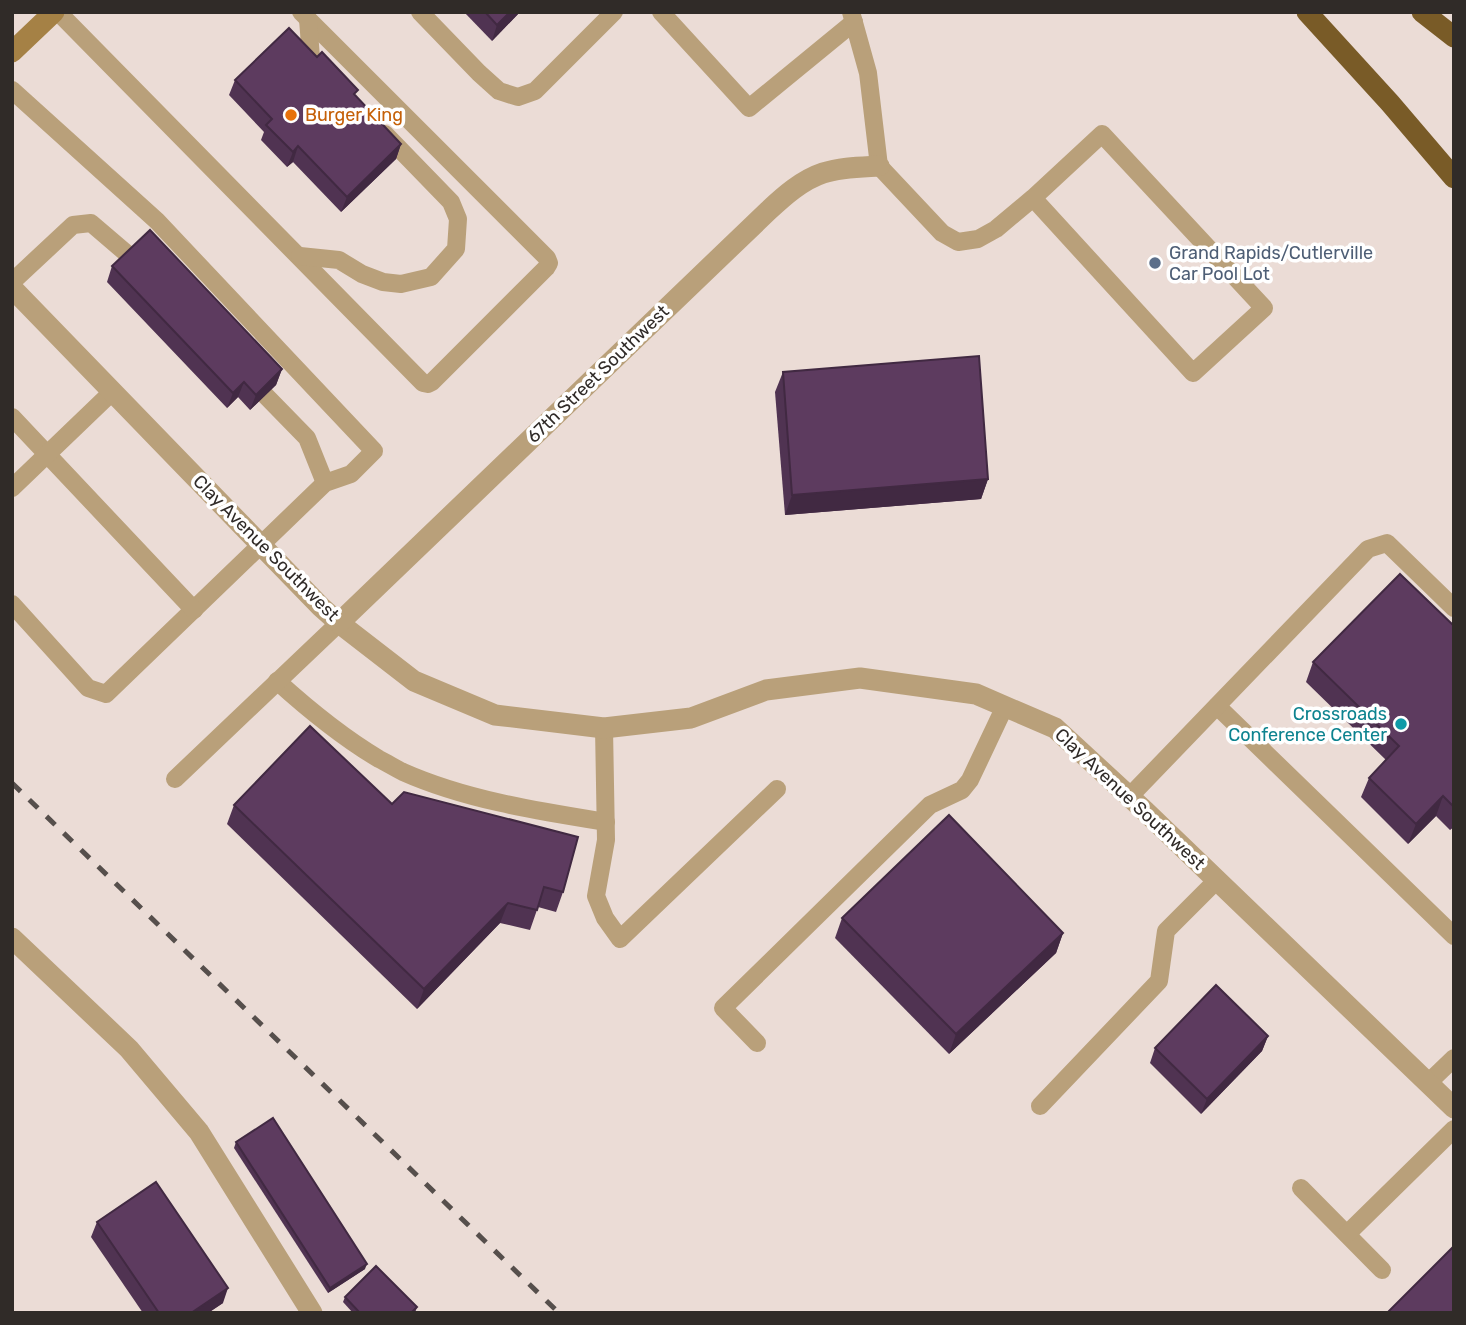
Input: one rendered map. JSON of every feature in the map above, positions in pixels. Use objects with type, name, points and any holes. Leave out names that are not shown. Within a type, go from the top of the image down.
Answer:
[{"type":"highway","points":[[1307,12],[1454,178]]},
{"type":"highway","points":[[1422,12],[1454,37]]},
{"type":"main road","points":[[15,43],[56,12]]},
{"type":"street","name":"67th Street Southwest","points":[[339,623],[785,195],[822,173],[850,167],[879,166]]},
{"type":"street","name":"Clay Avenue Southwest","points":[[12,288],[321,607],[414,681],[495,715],[604,728],[691,718],[766,690],[860,678],[976,694],[1055,728],[1454,1108]]},
{"type":"street","points":[[12,938],[129,1049],[199,1132],[312,1313]]},
{"type":"lane","points":[[56,12],[423,383],[428,384],[549,263],[538,248],[304,16]]},
{"type":"lane","points":[[420,12],[499,92],[518,97],[535,91],[614,12]]},
{"type":"lane","points":[[661,12],[749,108],[852,17],[868,73],[879,166],[942,233],[958,242],[978,239],[996,229],[1102,134],[1264,308],[1193,373],[1033,198]]},
{"type":"lane","points":[[304,16],[312,58],[330,77]]},
{"type":"lane","points":[[12,90],[157,221],[374,451],[351,474],[325,483],[106,694],[88,688],[12,604]]},
{"type":"lane","points":[[300,256],[340,260],[362,274],[383,282],[401,284],[431,277],[456,249],[458,219],[451,202],[377,125]]},
{"type":"lane","points":[[12,282],[73,225],[91,223],[132,258]]},
{"type":"lane","points":[[12,488],[113,392]]},
{"type":"lane","points":[[265,395],[307,438],[325,483]]},
{"type":"lane","points":[[12,417],[194,610]]},
{"type":"lane","points":[[1129,796],[1368,549],[1387,543],[1454,608]]},
{"type":"lane","points":[[175,779],[339,623]]},
{"type":"lane","points":[[277,681],[317,716],[359,747],[402,772],[472,797],[606,822]]},
{"type":"lane","points":[[757,1043],[723,1008],[930,805],[962,790],[970,779],[1005,706]]},
{"type":"lane","points":[[1217,706],[1454,936]]},
{"type":"lane","points":[[604,728],[606,841],[596,896],[605,918],[620,939],[777,789]]},
{"type":"lane","points":[[1040,1106],[1158,981],[1167,931],[1217,880]]},
{"type":"lane","points":[[1428,1083],[1454,1058]]},
{"type":"lane","points":[[1347,1234],[1454,1129]]},
{"type":"lane","points":[[1301,1188],[1382,1270]]},
{"type":"building","points":[[485,12],[510,12],[497,25]]},
{"type":"building","points":[[289,28],[317,57],[322,52],[358,90],[354,94],[401,144],[347,197],[298,146],[293,152],[266,125],[272,119],[235,80]]},
{"type":"building","points":[[150,230],[282,369],[256,395],[244,382],[233,393],[112,266]]},
{"type":"building","points":[[979,356],[988,479],[792,495],[783,372]]},
{"type":"building","name":"Crossroads Conference Center","points":[[1400,574],[1454,626],[1454,807],[1443,796],[1416,824],[1369,778],[1399,746],[1313,662]]},
{"type":"building","points":[[310,726],[392,804],[404,792],[578,837],[563,892],[544,887],[537,910],[508,903],[424,989],[234,805]]},
{"type":"building","points":[[949,815],[1063,933],[956,1034],[842,918]]},
{"type":"building","points":[[1216,985],[1268,1036],[1207,1099],[1155,1048]]},
{"type":"building","points":[[273,1118],[367,1264],[330,1288],[236,1142]]},
{"type":"building","points":[[156,1182],[228,1288],[191,1313],[159,1313],[97,1222]]},
{"type":"building","points":[[1454,1246],[1454,1313],[1387,1313]]},
{"type":"building","points":[[376,1266],[417,1307],[411,1313],[360,1313],[345,1297]]},
{"type":"railway","points":[[12,783],[559,1313]]},
{"type":"place","name":"Burger King","points":[[291,115]]},
{"type":"place","name":"Grand Rapids/Cutlerville Car Pool Lot","points":[[1155,263]]},
{"type":"place","name":"Crossroads Conference Center","points":[[1401,724]]}]
